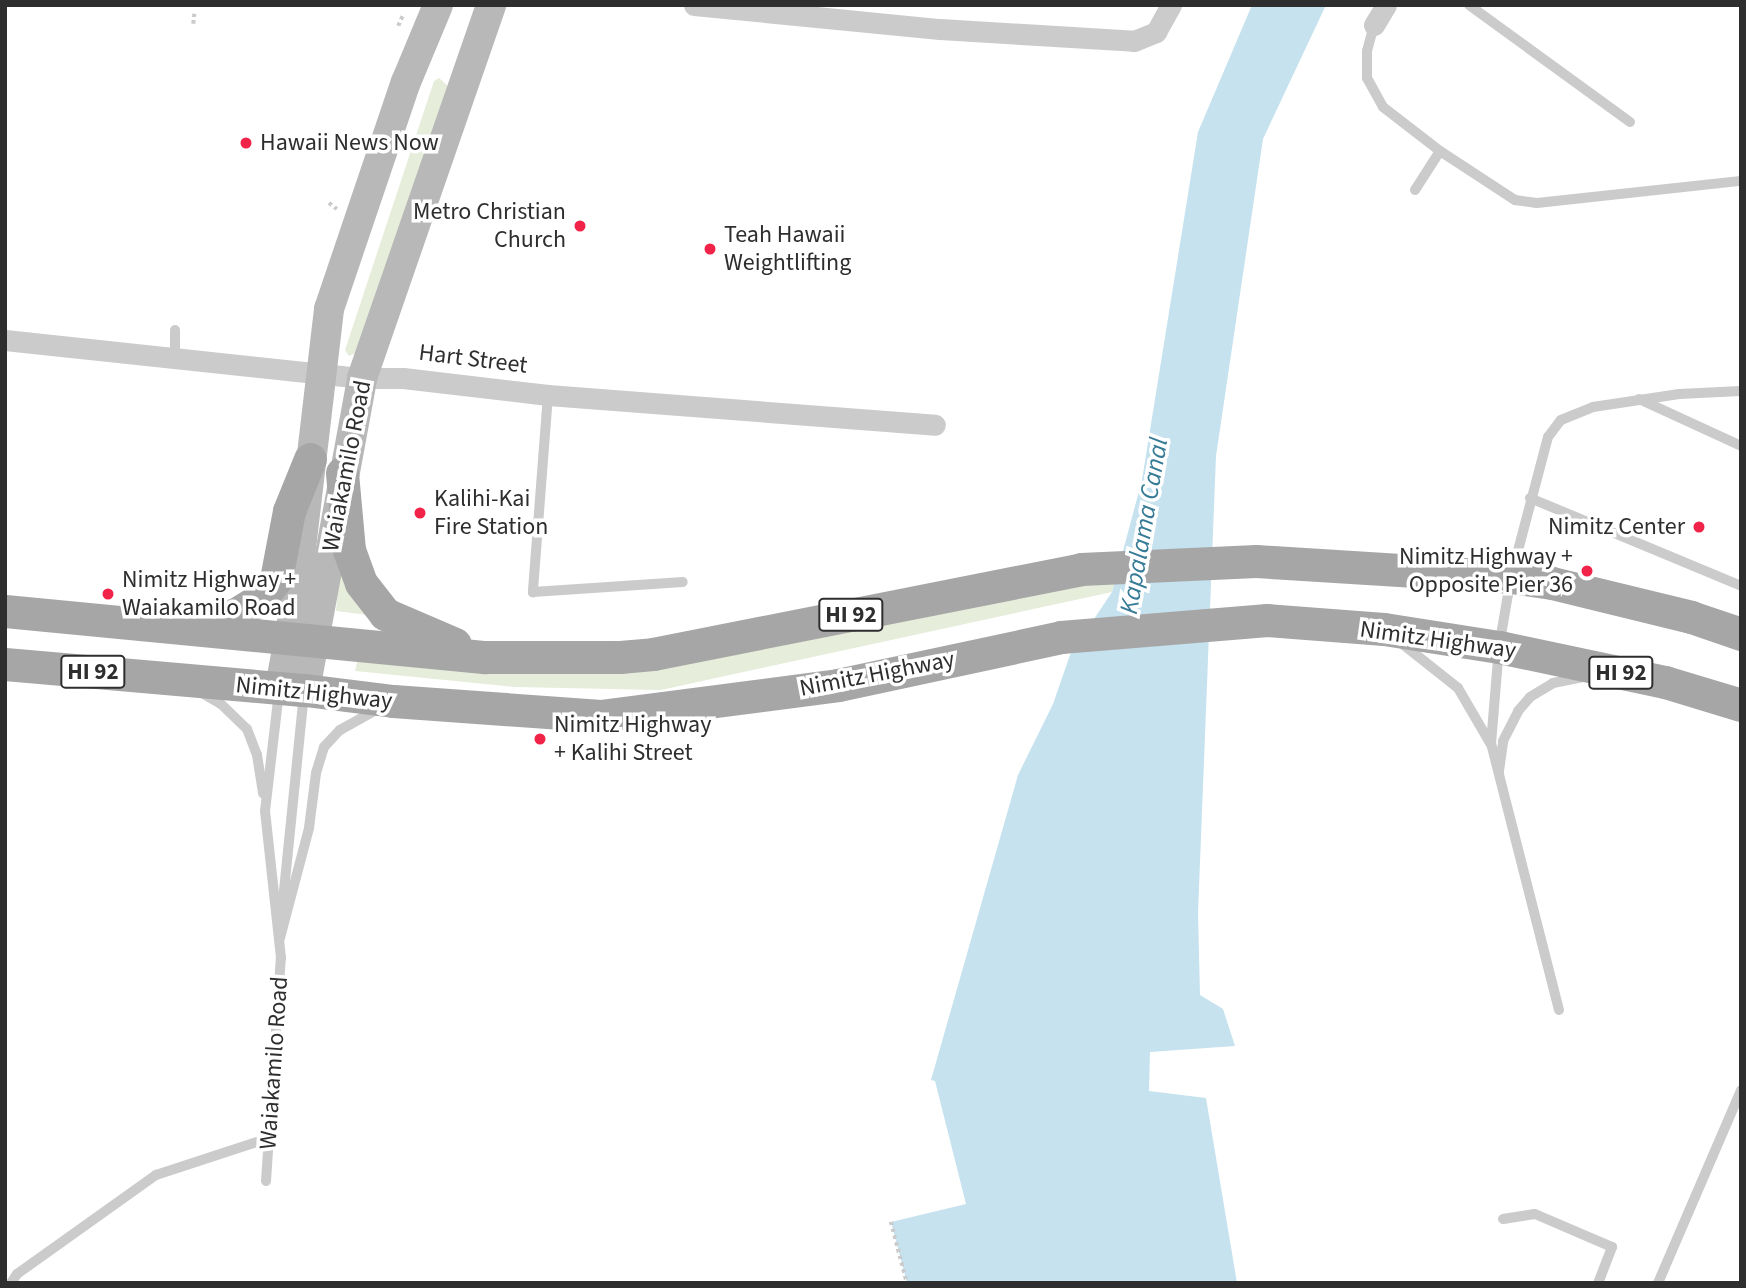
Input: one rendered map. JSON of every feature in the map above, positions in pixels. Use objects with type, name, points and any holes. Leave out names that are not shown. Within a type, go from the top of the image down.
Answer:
[{"type":"main road","name":"Waiakamilo Road","points":[[302,638],[310,459],[330,309],[406,82],[438,5]]},
{"type":"main road","name":"Waiakamilo Road","points":[[292,689],[362,378],[491,5]]},
{"type":"main road","points":[[192,627],[236,614],[260,598],[276,579],[289,511],[310,459]]},
{"type":"main road","points":[[342,473],[349,550],[361,583],[385,614],[486,657]]},
{"type":"main road","name":"HI 92","points":[[5,611],[486,657],[620,657],[653,654],[1081,569],[1256,561],[1511,577],[1552,583],[1690,617],[1741,634]]},
{"type":"main road","name":"Nimitz Highway","points":[[5,664],[292,689],[393,701],[600,716],[838,685],[1061,638],[1267,620],[1384,629],[1499,647],[1665,682],[1741,705]]},
{"type":"street","points":[[694,5],[940,29],[1135,41],[1156,32],[1171,5]]},
{"type":"street","points":[[1374,25],[1386,5]]},
{"type":"street","name":"Hart Street","points":[[5,340],[362,378],[403,378],[548,395],[935,425]]},
{"type":"lane","points":[[1469,5],[1630,122]]},
{"type":"lane","points":[[1374,25],[1367,51],[1367,78],[1383,107],[1440,151],[1514,200],[1538,203],[1741,181]]},
{"type":"lane","points":[[1415,191],[1440,151]]},
{"type":"lane","points":[[175,330],[175,357]]},
{"type":"lane","points":[[1559,1010],[1490,744],[1499,647],[1511,577],[1530,498],[1548,437],[1561,421],[1593,407],[1639,399],[1741,391]]},
{"type":"lane","points":[[548,395],[533,592],[683,582]]},
{"type":"lane","points":[[1639,399],[1741,446]]},
{"type":"lane","points":[[1530,498],[1741,586]]},
{"type":"lane","points":[[1384,629],[1458,688],[1490,744]]},
{"type":"lane","points":[[1498,781],[1503,741],[1518,711],[1541,690],[1553,684],[1598,675],[1665,682]]},
{"type":"lane","points":[[180,680],[221,704],[247,729],[257,755],[265,811]]},
{"type":"lane","name":"Waiakamilo Road","points":[[266,1181],[281,958],[265,811],[292,689]]},
{"type":"lane","name":"Waiakamilo Road","points":[[278,944],[292,689]]},
{"type":"lane","points":[[278,944],[309,828],[316,774],[324,747],[340,730],[393,701]]},
{"type":"lane","points":[[1658,1283],[1741,1090]]},
{"type":"lane","points":[[11,1283],[17,1275],[156,1175],[269,1138]]},
{"type":"lane","points":[[1503,1219],[1535,1214],[1612,1247],[1598,1283]]},
{"type":"path","points":[[193,24],[194,14]]},
{"type":"path","points":[[398,26],[403,15]]},
{"type":"path","points":[[329,203],[337,209]]},
{"type":"path","points":[[891,1222],[907,1283]]},
{"type":"green space","points":[[439,78],[448,86],[358,352],[349,356],[345,350],[434,81]]},
{"type":"green space","points":[[340,562],[385,617],[336,611]]},
{"type":"green space","points":[[1119,566],[1112,592],[661,690],[515,687],[355,671],[358,658],[511,673]]},
{"type":"water","name":"Kapalama Canal","points":[[1252,5],[1326,5],[1263,139],[1216,456],[1198,913],[1200,995],[1223,1009],[1235,1046],[1150,1052],[1149,1091],[1206,1098],[1237,1283],[907,1283],[891,1222],[966,1204],[935,1081],[931,1080],[1018,775],[1053,704],[1070,655],[1112,592],[1142,480],[1198,132]]},
{"type":"place","name":"Hawaii News Now","points":[[246,143]]},
{"type":"place","name":"Metro Christian Church","points":[[580,226]]},
{"type":"place","name":"Teah Hawaii Weightlifting","points":[[710,249]]},
{"type":"place","name":"Kalihi-Kai Fire Station","points":[[420,513]]},
{"type":"place","name":"Nimitz Center","points":[[1699,527]]},
{"type":"place","name":"Nimitz Highway + Opposite Pier 36","points":[[1587,571]]},
{"type":"place","name":"Nimitz Highway + Waiakamilo Road","points":[[108,594]]},
{"type":"place","name":"Nimitz Highway + Kalihi Street","points":[[540,739]]}]
